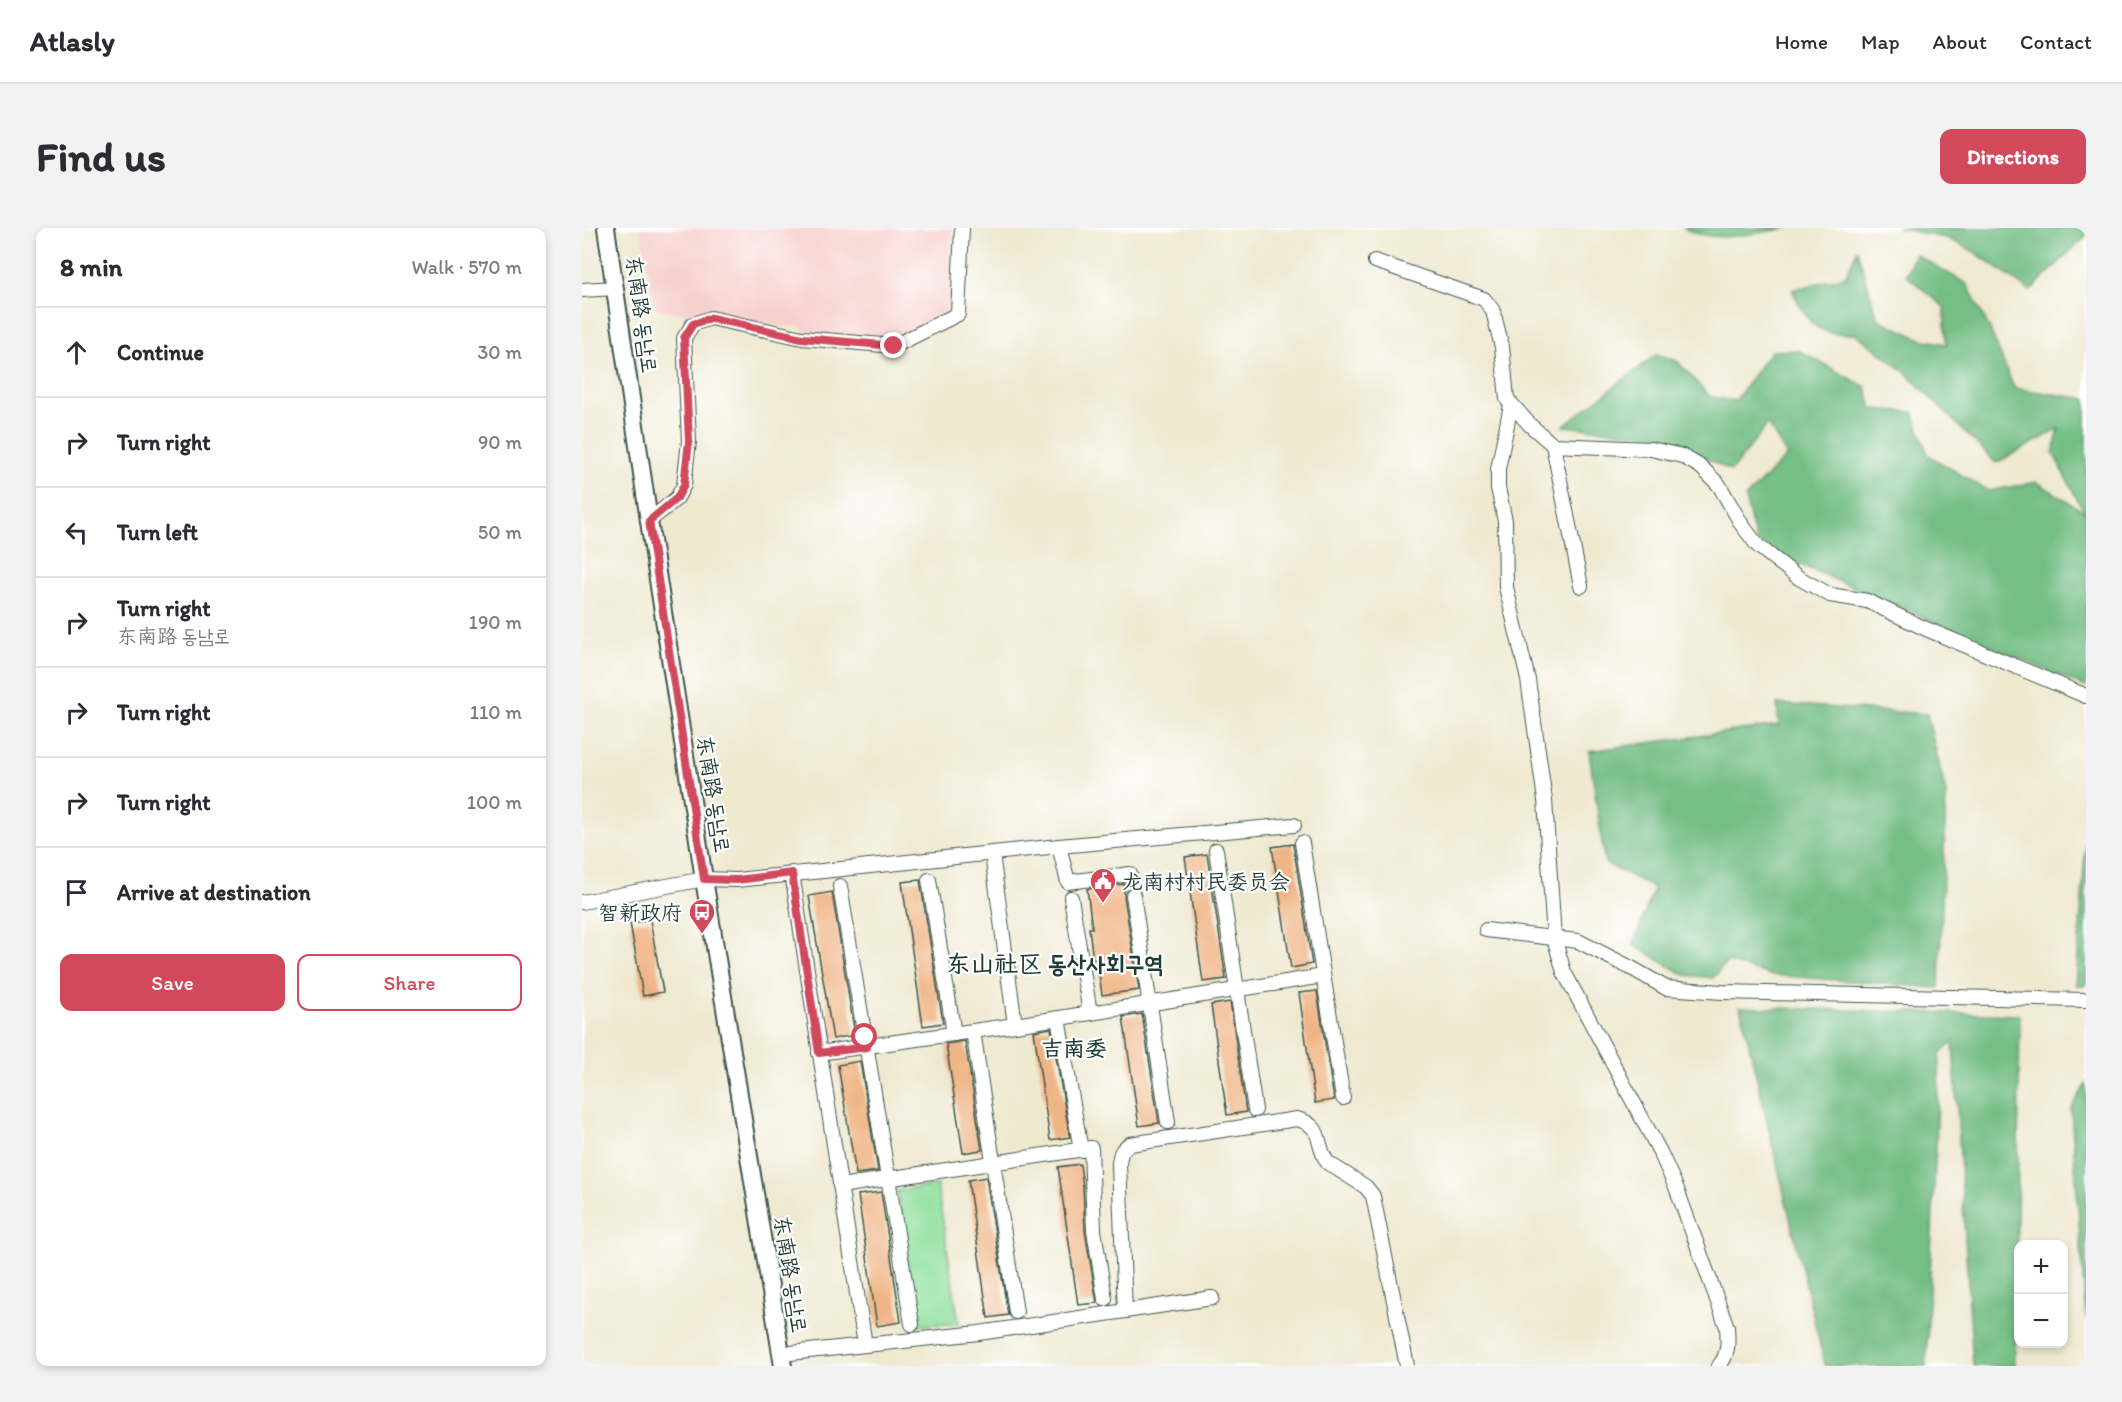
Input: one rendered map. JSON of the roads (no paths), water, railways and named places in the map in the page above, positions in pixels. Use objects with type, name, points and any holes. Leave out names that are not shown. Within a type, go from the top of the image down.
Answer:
[{"type":"main road","name":"东南路 동남로","points":[[606,228],[704,879],[782,1360]]},
{"type":"street","points":[[649,521],[677,498],[684,485],[689,441],[684,338],[693,324],[711,318],[802,338],[894,346],[958,314],[962,228]]},
{"type":"street","points":[[1375,261],[1484,299],[1493,311],[1502,347],[1507,399],[1553,445],[1581,586]]},
{"type":"street","points":[[582,290],[615,288]]},
{"type":"street","points":[[1511,405],[1498,469],[1498,488],[1505,521],[1506,587],[1528,680],[1545,800],[1554,938],[1564,972],[1660,1152],[1676,1187],[1727,1327],[1729,1344],[1719,1366]]},
{"type":"street","points":[[1553,445],[1651,449],[1682,456],[1701,467],[1719,485],[1742,525],[1758,546],[1799,578],[1830,595],[1867,602],[2086,696]]},
{"type":"street","points":[[582,902],[704,879],[737,880],[1059,846],[1294,825]]},
{"type":"street","points":[[1302,843],[1343,1098]]},
{"type":"street","points":[[1059,846],[1068,882],[1130,874]]},
{"type":"street","points":[[1216,850],[1255,1110]]},
{"type":"street","points":[[992,854],[1014,1025]]},
{"type":"street","points":[[792,873],[865,1345]]},
{"type":"street","points":[[929,880],[954,1034]]},
{"type":"street","points":[[840,886],[912,1324]]},
{"type":"street","points":[[1133,895],[1168,1122]]},
{"type":"street","points":[[1071,897],[1090,1013]]},
{"type":"street","points":[[1486,930],[1578,941],[1666,988],[1722,992],[2086,1000]]},
{"type":"street","points":[[819,1053],[1323,976]]},
{"type":"street","points":[[1058,1018],[1081,1150]]},
{"type":"street","points":[[973,1031],[1016,1312]]},
{"type":"street","points":[[1125,1311],[1119,1164],[1119,1155],[1123,1147],[1130,1144],[1297,1119],[1307,1121],[1315,1128],[1324,1157],[1328,1162],[1366,1187],[1373,1196],[1407,1366]]},
{"type":"street","points":[[840,1186],[1091,1148],[1095,1238],[1105,1299]]},
{"type":"street","points":[[782,1360],[865,1345],[979,1333],[1212,1298]]},
{"type":"place","name":"龙南村村民委员会","points":[[1103,904]]},
{"type":"place","name":"智新政府","points":[[702,935]]},
{"type":"district","name":"东山社区 동산사회구역","points":[[1055,963]]},
{"type":"district","name":"吉南委","points":[[1074,1048]]}]
